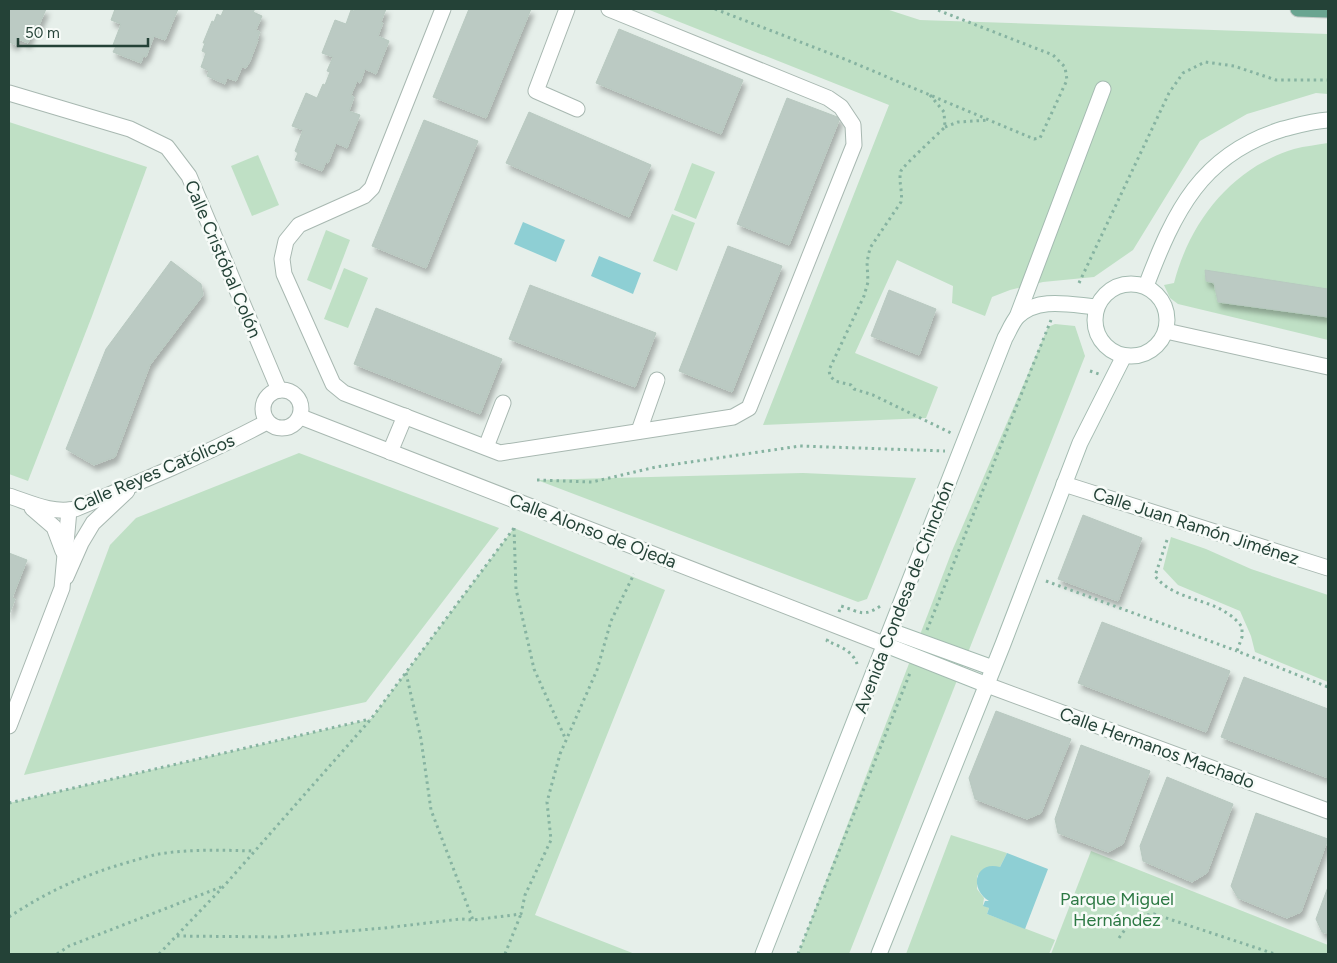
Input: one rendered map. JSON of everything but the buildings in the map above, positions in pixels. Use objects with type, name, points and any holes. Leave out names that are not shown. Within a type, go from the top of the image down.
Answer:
[{"type":"main road","points":[[1298,9],[1328,10]]},
{"type":"street","points":[[443,9],[372,188],[364,196],[299,226],[286,241],[282,259],[284,274],[333,384],[344,392],[500,453],[733,417],[749,408],[854,145],[852,125],[841,108],[828,98],[609,9]]},
{"type":"street","points":[[567,9],[536,91],[577,109]]},
{"type":"street","name":"Avenida Condesa de Chinchón","points":[[763,954],[1005,338],[1017,318],[1103,89]]},
{"type":"street","name":"Calle Cristóbal Colón","points":[[9,93],[130,130],[167,147],[189,176],[279,390]]},
{"type":"street","points":[[1146,286],[1159,251],[1178,212],[1195,186],[1218,163],[1245,145],[1270,133],[1313,121],[1328,120]]},
{"type":"street","points":[[1134,283],[1146,286],[1162,300],[1167,310],[1166,331],[1162,340],[1145,354],[1124,356],[1110,349],[1099,338],[1094,318],[1097,307],[1102,297],[1111,289],[1122,284],[1134,283]]},
{"type":"street","points":[[1017,318],[1032,308],[1056,303],[1097,307]]},
{"type":"street","points":[[1166,331],[1328,367]]},
{"type":"street","points":[[879,954],[1080,443],[1124,356]]},
{"type":"street","points":[[639,431],[657,380]]},
{"type":"street","points":[[279,390],[290,391],[298,397],[302,406],[301,417],[295,425],[285,429],[275,428],[267,422],[263,413],[264,402],[270,394],[279,390]]},
{"type":"street","points":[[486,447],[503,403]]},
{"type":"street","points":[[390,452],[405,416]]},
{"type":"street","name":"Calle Alonso de Ojeda","points":[[301,417],[888,638]]},
{"type":"street","name":"Calle Reyes Católicos","points":[[15,498],[48,510],[72,509],[134,484],[230,441],[267,422]]},
{"type":"street","points":[[9,726],[62,588],[82,543],[100,516],[134,484]]},
{"type":"street","name":"Calle Juan Ramón Jiménez","points":[[1064,484],[1328,568]]},
{"type":"street","points":[[15,498],[43,516],[54,527],[64,555]]},
{"type":"street","points":[[72,509],[82,543]]},
{"type":"street","points":[[62,588],[64,555],[72,509]]},
{"type":"street","points":[[888,638],[922,642],[993,668]]},
{"type":"street","name":"Calle Hermanos Machado","points":[[888,638],[986,685],[1328,811]]},
{"type":"path","points":[[715,9],[847,60],[1034,139],[1040,138],[1067,80],[1065,67],[1053,55],[935,9]]},
{"type":"path","points":[[1079,283],[1169,93],[1183,72],[1205,62],[1234,66],[1276,80],[1328,80]]},
{"type":"path","points":[[930,94],[944,112],[945,127]]},
{"type":"path","points":[[952,434],[880,399],[854,390],[850,385],[835,381],[830,376],[829,370],[864,296],[868,282],[867,262],[870,248],[901,202],[900,174],[902,167],[923,150],[945,127],[958,122],[990,120]]},
{"type":"path","points":[[922,642],[1052,319]]},
{"type":"path","points":[[537,480],[592,482],[656,468],[800,446],[945,451]]},
{"type":"path","points":[[159,954],[224,886],[371,719],[514,528],[516,589],[534,669],[566,740]]},
{"type":"path","points":[[1166,540],[1155,576],[1171,590],[1217,606],[1235,617],[1242,627],[1242,637],[1237,651]]},
{"type":"path","points":[[505,954],[521,914],[525,895],[551,840],[547,802],[560,754],[597,670],[611,621],[634,574]]},
{"type":"path","points":[[1046,581],[1237,651],[1328,687]]},
{"type":"path","points":[[405,673],[421,739],[431,810],[473,920]]},
{"type":"path","points":[[798,954],[910,673]]},
{"type":"path","points":[[9,803],[371,719]]},
{"type":"path","points":[[9,917],[65,885],[101,870],[158,854],[208,849],[255,851]]},
{"type":"path","points":[[57,954],[69,946],[224,886]]},
{"type":"path","points":[[177,936],[278,937],[521,914]]},
{"type":"path","points":[[1119,938],[1134,917],[1154,914],[1275,954]]},
{"type":"green space","points":[[647,9],[886,9],[920,20],[1328,34],[1328,94],[1316,93],[1247,114],[1200,141],[1133,250],[1094,277],[1043,282],[1010,290],[992,297],[985,316],[952,303],[953,286],[897,260],[855,353],[938,387],[926,418],[763,425],[889,105]]},
{"type":"green space","points":[[9,122],[147,167],[28,481],[9,474]]},
{"type":"green space","points":[[1328,143],[1328,340],[1178,304],[1170,298],[1164,285],[1174,283],[1181,260],[1203,218],[1233,183],[1251,169],[1272,158],[1294,149]]},
{"type":"green space","points":[[258,155],[279,205],[252,216],[231,166]]},
{"type":"green space","points":[[692,163],[715,172],[696,219],[674,210]]},
{"type":"green space","points":[[672,214],[695,223],[677,271],[653,261]]},
{"type":"green space","points":[[326,230],[350,240],[331,290],[307,280]]},
{"type":"green space","points":[[344,268],[368,278],[348,328],[324,319]]},
{"type":"green space","points":[[1055,324],[1075,326],[1085,356],[849,954],[798,954],[952,551],[1048,327]]},
{"type":"green space","points":[[299,453],[499,528],[366,702],[24,775],[110,545],[136,518]]},
{"type":"green space","points":[[803,473],[916,478],[867,599],[858,602],[537,480]]},
{"type":"green space","points":[[514,528],[665,590],[535,915],[635,954],[9,954],[9,803],[371,719]]},
{"type":"green space","points":[[1171,537],[1206,549],[1251,569],[1328,595],[1328,682],[1255,652],[1251,636],[1240,611],[1178,585],[1163,569]]},
{"type":"green space","points":[[951,835],[1007,853],[1000,867],[988,867],[977,876],[977,889],[984,898],[983,905],[989,908],[987,914],[1055,940],[1049,954],[906,954]]},
{"type":"green space","name":"Parque Miguel Hernández","points":[[1091,851],[1328,945],[1328,954],[1051,954]]},
{"type":"water","points":[[523,222],[565,240],[556,262],[514,244]]},
{"type":"water","points":[[599,256],[641,273],[633,294],[591,276]]},
{"type":"water","points":[[1007,853],[1048,869],[1025,929],[987,914],[989,908],[983,906],[985,901],[989,901],[982,896],[978,889],[977,883],[980,871],[992,866],[1000,867]]}]
